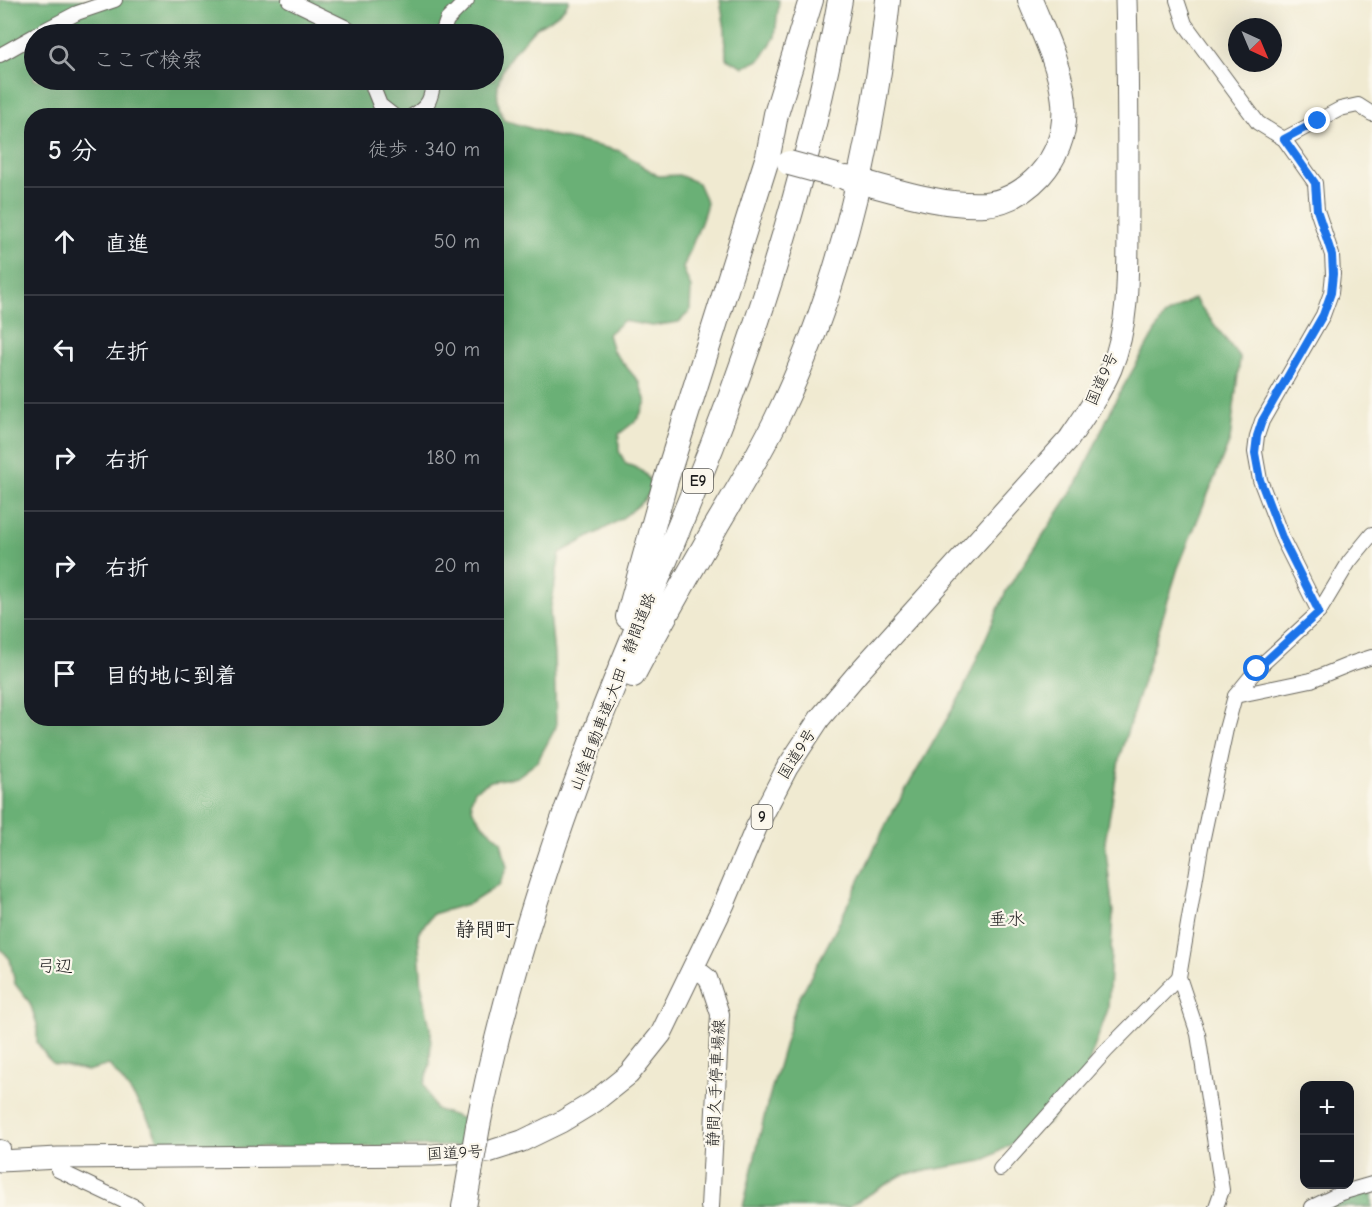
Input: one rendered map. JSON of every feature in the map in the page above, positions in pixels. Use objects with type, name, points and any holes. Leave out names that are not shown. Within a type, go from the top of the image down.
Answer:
[{"type":"highway","points":[[597,727],[665,483],[778,159],[777,114],[811,0]]},
{"type":"highway","name":"山陰自動車道;大田・静間道路","points":[[464,1207],[500,1020],[521,947],[597,727],[712,445],[764,301],[799,188],[829,66],[840,0]]},
{"type":"highway","points":[[582,769],[777,419],[803,362],[820,315],[849,179],[884,43],[888,0]]},
{"type":"highway","points":[[778,159],[925,197],[985,204],[1008,199],[1030,185],[1048,166],[1059,145],[1066,120],[1063,86],[1030,0]]},
{"type":"highway","name":"国道9号","points":[[1,1152],[58,1158],[434,1155],[488,1152],[522,1141],[561,1122],[594,1102],[629,1074],[661,1034],[694,967],[756,828],[787,768],[820,718],[1069,440],[1092,406],[1111,368],[1121,332],[1127,289],[1126,0]]},
{"type":"main road","name":"静間久手停車場線","points":[[694,967],[708,978],[720,1014],[710,1207]]},
{"type":"street","points":[[56,24],[77,13],[115,0]]},
{"type":"street","points":[[289,0],[339,24]]},
{"type":"street","points":[[446,24],[467,0]]},
{"type":"street","points":[[1176,0],[1185,24],[1258,123],[1284,139],[1315,183],[1317,210],[1332,255],[1331,293],[1323,315],[1262,421],[1255,453],[1260,480],[1283,540],[1319,612]]},
{"type":"street","points":[[0,55],[24,42]]},
{"type":"street","points":[[374,90],[380,105],[384,108]]},
{"type":"street","points":[[424,108],[431,100],[432,90]]},
{"type":"street","points":[[1284,139],[1340,109],[1358,105],[1372,114]]},
{"type":"street","points":[[1216,1207],[1222,1190],[1198,1035],[1179,977],[1201,847],[1234,696],[1257,669],[1319,612],[1349,562],[1372,534]]},
{"type":"street","points":[[1234,696],[1311,680],[1372,657]]},
{"type":"street","points":[[1000,1168],[1106,1051],[1179,977]]},
{"type":"street","points":[[58,1170],[136,1207]]},
{"type":"street","points":[[1312,1207],[1341,1193],[1372,1184]]},
{"type":"green space","points":[[0,0],[569,0],[559,13],[532,32],[504,68],[504,24],[24,24],[24,90],[498,90],[500,108],[24,108],[24,726],[504,726],[504,120],[555,136],[620,151],[658,176],[679,175],[698,183],[707,203],[683,268],[691,288],[690,311],[679,322],[652,326],[623,321],[608,334],[613,351],[639,382],[646,402],[638,419],[619,434],[619,451],[626,464],[636,467],[646,476],[653,489],[623,518],[560,553],[550,613],[556,727],[537,762],[517,777],[491,781],[475,790],[471,801],[473,811],[483,825],[501,841],[507,867],[499,885],[471,903],[433,914],[418,934],[422,987],[431,1033],[430,1064],[424,1084],[435,1109],[467,1120],[462,1146],[162,1149],[139,1105],[109,1065],[87,1071],[54,1064],[46,1056],[37,1042],[37,1024],[30,1003],[15,984],[10,959],[0,948]]},
{"type":"green space","points":[[720,0],[779,0],[775,37],[761,59],[744,67],[726,58],[725,29]]},
{"type":"green space","points":[[1194,298],[1240,358],[1230,440],[1178,568],[1120,755],[1105,842],[1113,913],[1108,1009],[1085,1073],[1050,1121],[983,1161],[902,1175],[848,1207],[743,1207],[767,1105],[796,1004],[837,927],[888,820],[962,693],[1006,591],[1078,482],[1115,401],[1164,316]]},
{"type":"green space","points":[[1372,1192],[1372,1207],[1326,1207],[1345,1198]]},
{"type":"district","name":"垂水","points":[[1007,919]]},
{"type":"district","name":"静間町","points":[[485,929]]},
{"type":"district","name":"弓辺","points":[[55,966]]},
{"type":"route","points":[[1257,669],[1319,612],[1283,540],[1260,480],[1255,453],[1262,421],[1323,315],[1331,293],[1332,255],[1317,210],[1315,183],[1284,139],[1318,121]]}]
